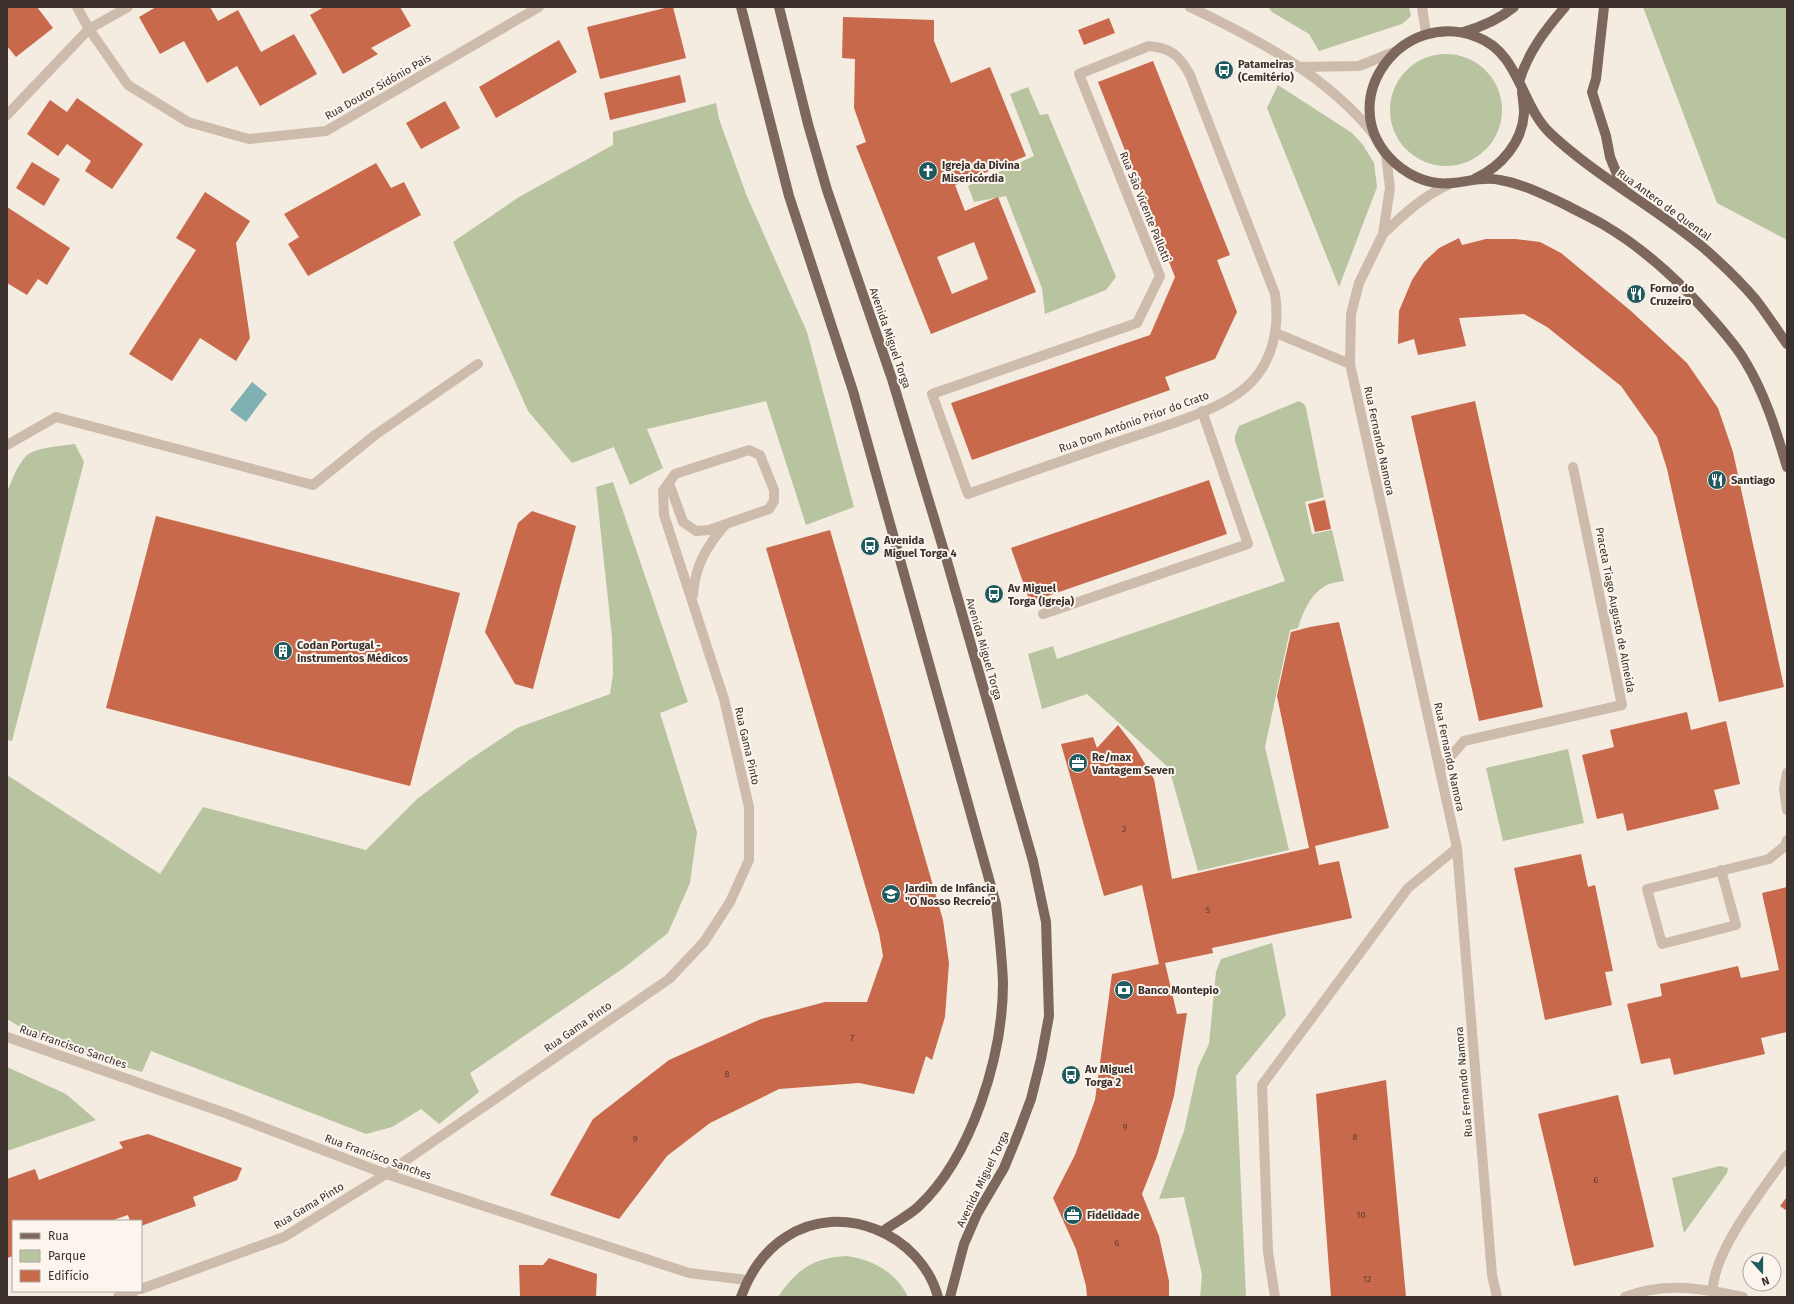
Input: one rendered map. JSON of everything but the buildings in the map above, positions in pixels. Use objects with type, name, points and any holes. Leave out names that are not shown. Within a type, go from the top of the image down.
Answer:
[{"type":"main road","points":[[741,7],[789,196],[853,391],[996,904],[1003,983],[1000,1020],[990,1075],[978,1110],[964,1144],[935,1189],[917,1208],[883,1231]]},
{"type":"main road","name":"Avenida Miguel Torga","points":[[779,7],[808,124],[827,190],[892,379],[942,546],[1033,860],[1046,922],[1049,1016],[1041,1059],[1031,1099],[1004,1168],[977,1214],[964,1244],[950,1297]]},
{"type":"main road","points":[[1463,32],[1480,27],[1503,17],[1514,7]]},
{"type":"main road","points":[[1521,86],[1525,63],[1536,44],[1565,7]]},
{"type":"main road","points":[[1604,7],[1596,80],[1592,92],[1606,136],[1610,156],[1623,189]]},
{"type":"main road","name":"Rua Antero de Quental","points":[[1521,86],[1524,114],[1520,132],[1512,149],[1500,163],[1485,174],[1473,179],[1450,184],[1431,182],[1414,176],[1398,166],[1386,154],[1377,138],[1371,120],[1373,90],[1382,67],[1394,52],[1408,41],[1426,33],[1444,31],[1463,32],[1480,38],[1496,48],[1509,61],[1521,86],[1549,132],[1586,163],[1704,248],[1756,300],[1787,344]]},
{"type":"main road","name":"Rua Antero de Quental","points":[[1473,179],[1496,179],[1518,184],[1548,196],[1580,212],[1605,225],[1646,254],[1683,286],[1718,326],[1744,359],[1766,404],[1787,467]]},
{"type":"main road","points":[[741,1297],[747,1280],[757,1263],[770,1248],[787,1236],[805,1228],[824,1223],[844,1222],[864,1225],[883,1231],[900,1241],[915,1255],[927,1271],[938,1297]]},
{"type":"street","name":"Rua Doutor Sidónio Pais","points":[[77,7],[89,29],[128,85],[188,122],[249,139],[326,131],[539,7]]},
{"type":"street","points":[[7,115],[89,29],[128,7]]},
{"type":"street","points":[[1190,7],[1300,67],[1359,115],[1377,138]]},
{"type":"street","points":[[1422,7],[1426,33]]},
{"type":"street","name":"Rua São Vicente Pallotti","points":[[968,494],[932,394],[1137,323],[1160,276],[1079,74],[1149,46],[1162,47],[1174,53]]},
{"type":"street","points":[[1300,67],[1359,66],[1394,52]]},
{"type":"street","name":"Rua Dom António Prior do Crato","points":[[968,494],[1161,427],[1229,400],[1246,387],[1262,369],[1272,350],[1276,333],[1278,312],[1275,294],[1190,75],[1183,62],[1174,53]]},
{"type":"street","points":[[1383,234],[1390,188],[1386,154]]},
{"type":"street","points":[[1383,234],[1414,205],[1432,192],[1450,184]]},
{"type":"street","name":"Rua Fernando Namora","points":[[1383,234],[1359,283],[1351,314],[1350,364],[1457,848],[1492,1274],[1497,1297]]},
{"type":"street","points":[[1276,333],[1350,364]]},
{"type":"street","points":[[7,445],[56,417],[313,485],[374,435],[478,364]]},
{"type":"street","points":[[1043,614],[1248,544],[1202,411]]},
{"type":"street","name":"Rua Gama Pinto","points":[[142,1289],[284,1237],[386,1174],[669,979],[704,942],[730,902],[749,860],[749,807],[724,699],[664,515],[663,491],[675,474],[749,450],[760,455],[774,490],[774,501],[769,508],[709,530],[696,531],[683,522],[669,483]]},
{"type":"street","name":"Praceta Tiago Augusto de Almeida","points":[[1440,769],[1464,741],[1622,705],[1574,467]]},
{"type":"street","name":"Rua Gama Pinto","points":[[692,602],[694,580],[699,563],[710,542],[726,524]]},
{"type":"street","points":[[1787,773],[1784,789],[1787,810]]},
{"type":"street","points":[[1721,870],[1736,925],[1662,944],[1647,889],[1721,870],[1769,858],[1785,846],[1787,840]]},
{"type":"street","points":[[1275,1297],[1268,1252],[1262,1085],[1408,888],[1457,848]]},
{"type":"street","name":"Rua Francisco Sanches","points":[[7,1037],[228,1114],[386,1174],[689,1273],[747,1280]]},
{"type":"street","points":[[1713,1294],[1716,1269],[1726,1246],[1787,1155]]},
{"type":"street","points":[[1626,1297],[1642,1290],[1663,1287],[1743,1297]]},
{"type":"street","points":[[118,1297],[132,1292]]},
{"type":"green space","points":[[1268,7],[1409,7],[1411,16],[1402,24],[1319,51],[1309,34],[1272,12]]},
{"type":"green space","points":[[1643,7],[1787,7],[1787,240],[1717,203]]},
{"type":"green space","points":[[1446,54],[1467,58],[1486,70],[1498,89],[1502,110],[1498,131],[1486,150],[1467,162],[1446,166],[1425,162],[1406,150],[1394,131],[1390,110],[1394,89],[1406,70],[1425,58]]},
{"type":"green space","points":[[1278,85],[1352,133],[1363,145],[1374,163],[1377,187],[1339,287],[1267,108]]},
{"type":"green space","points":[[1028,87],[1040,115],[1048,114],[1116,277],[1106,290],[1045,314],[1042,288],[1006,196],[974,202],[968,186],[1034,156],[1010,94]]},
{"type":"green space","points":[[716,103],[719,119],[746,194],[807,332],[854,507],[806,525],[766,401],[647,429],[663,468],[630,485],[614,447],[572,463],[528,411],[453,242],[519,197],[613,145],[613,132]]},
{"type":"green space","points":[[1299,401],[1304,404],[1306,408],[1324,497],[1305,502],[1312,534],[1332,530],[1344,581],[1329,584],[1315,594],[1302,616],[1298,628],[1290,630],[1265,747],[1289,850],[1198,871],[1169,768],[1087,694],[1042,709],[1028,654],[1053,646],[1057,659],[1285,581],[1235,441],[1235,436],[1239,426]]},
{"type":"green space","points":[[75,444],[84,462],[12,741],[7,740],[7,492],[20,464],[30,453],[57,446]]},
{"type":"green space","points":[[613,482],[688,702],[660,713],[697,832],[690,883],[668,933],[625,967],[470,1073],[479,1092],[439,1124],[421,1109],[392,1127],[366,1134],[151,1051],[142,1072],[50,1045],[7,1019],[7,775],[160,874],[203,807],[366,850],[417,799],[469,760],[517,728],[610,694],[613,674],[612,637],[596,487]]},
{"type":"green space","points":[[1568,749],[1584,823],[1503,841],[1486,768]]},
{"type":"green space","points":[[1272,943],[1286,1015],[1236,1076],[1246,1297],[1200,1297],[1202,1275],[1184,1197],[1159,1199],[1184,1131],[1198,1067],[1209,1044],[1216,972],[1221,959]]},
{"type":"green space","points":[[7,1067],[66,1094],[96,1120],[7,1151]]},
{"type":"green space","points":[[1720,1166],[1728,1168],[1727,1173],[1684,1233],[1672,1178]]},
{"type":"green space","points":[[847,1256],[875,1264],[883,1269],[897,1281],[908,1297],[778,1297],[799,1272],[815,1262],[835,1257]]},
{"type":"water","points":[[252,382],[267,394],[246,422],[230,410]]},
{"type":"place","name":"Patameiras (Cemitério)","points":[[1224,70]]},
{"type":"place","name":"Igreja da Divina Misericórdia","points":[[928,171]]},
{"type":"place","name":"Forno do Cruzeiro","points":[[1636,294]]},
{"type":"place","name":"Santiago","points":[[1717,480]]},
{"type":"place","name":"Avenida Miguel Torga 4","points":[[870,546]]},
{"type":"place","name":"Av Miguel Torga (Igreja)","points":[[994,594]]},
{"type":"place","name":"Codan Portugal - Instrumentos Médicos","points":[[283,651]]},
{"type":"place","name":"Re/max Vantagem Seven","points":[[1078,763]]},
{"type":"place","name":"Jardim de Infância \"O Nosso Recreio\"","points":[[891,894]]},
{"type":"place","name":"Banco Montepio","points":[[1124,990]]},
{"type":"place","name":"Av Miguel Torga 2","points":[[1071,1075]]},
{"type":"place","name":"Fidelidade","points":[[1073,1215]]}]
